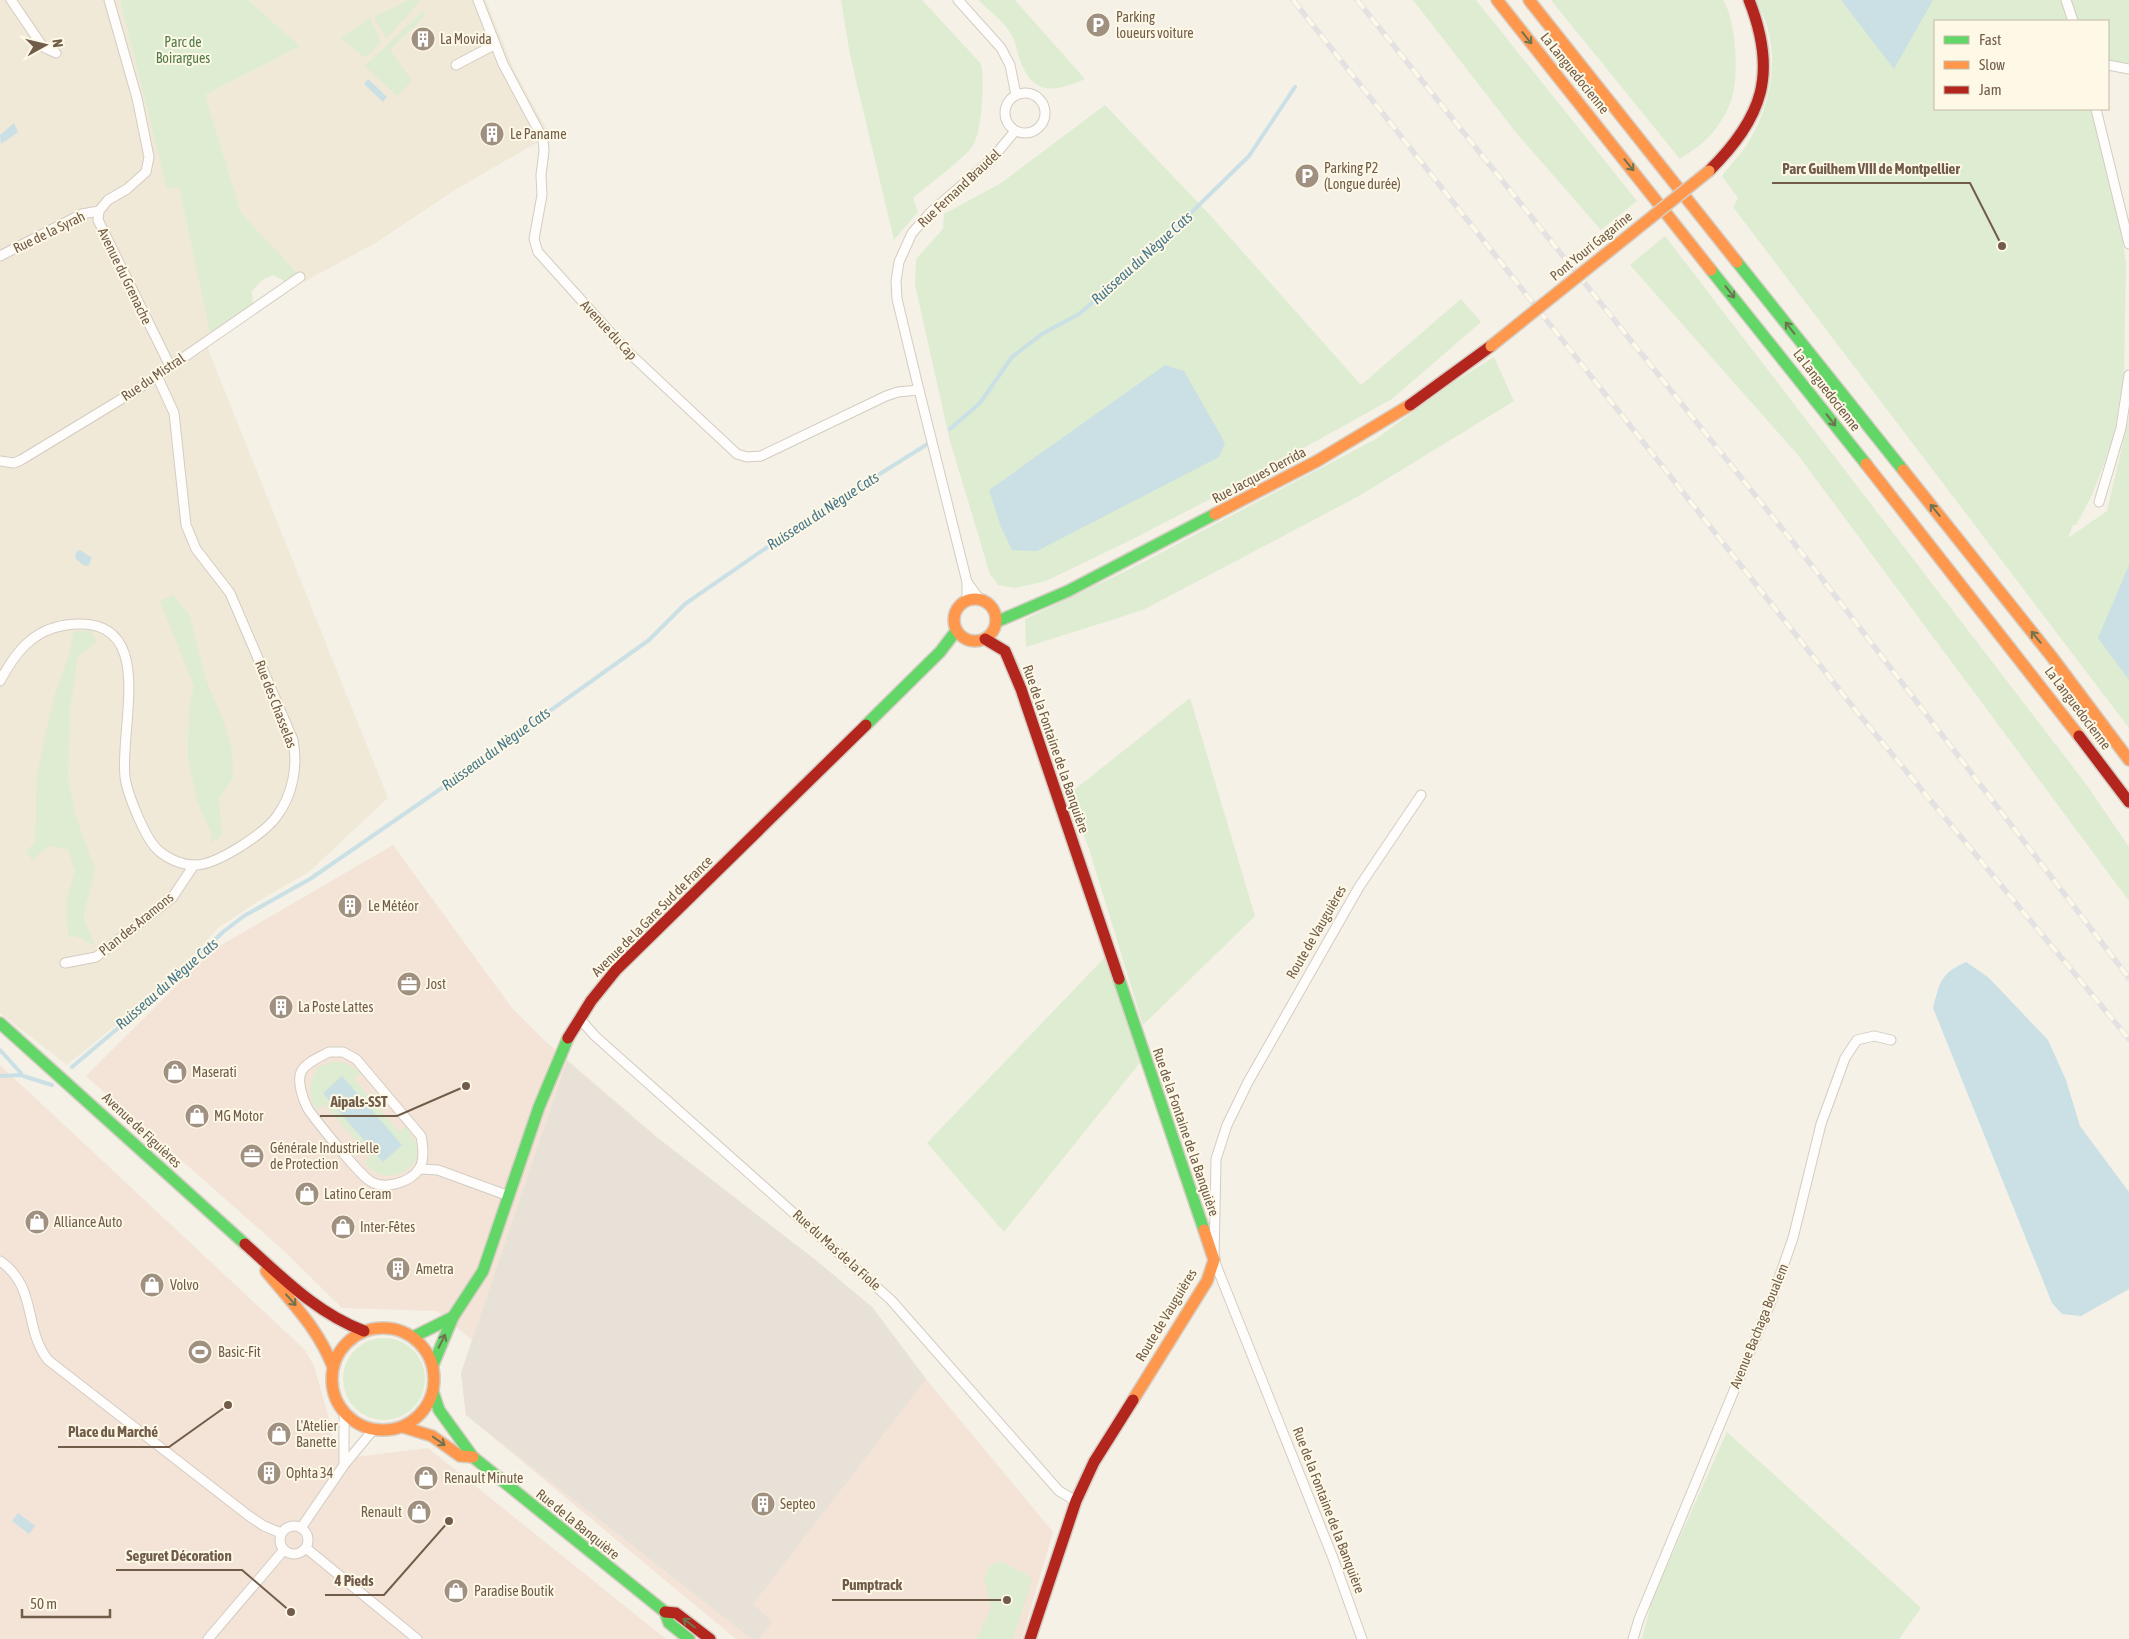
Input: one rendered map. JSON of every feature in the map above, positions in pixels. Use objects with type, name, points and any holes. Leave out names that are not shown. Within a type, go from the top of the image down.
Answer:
[{"type":"main road","name":"La Languedocienne","points":[[1497,0],[2028,668],[2129,802]]},
{"type":"main road","name":"La Languedocienne","points":[[1529,0],[2052,657],[2129,760]]},
{"type":"main road","name":"Pont Youri Gagarine","points":[[1491,346],[1709,171],[1732,148],[1747,128],[1761,92],[1764,53],[1760,28],[1749,0]]},
{"type":"main road","name":"Rue Jacques Derrida","points":[[996,622],[1068,591],[1231,507],[1356,439],[1412,404],[1491,346]]},
{"type":"main road","points":[[967,600],[980,600],[991,607],[996,622],[991,634],[986,639],[979,641],[966,640],[956,631],[954,624],[956,610],[967,600]]},
{"type":"main road","name":"Rue Jacques Derrida","points":[[991,607],[1028,608]]},
{"type":"main road","name":"Avenue de la Gare Sud de France","points":[[433,1366],[453,1317],[483,1271],[556,1062],[579,1018],[616,970],[940,652],[956,631]]},
{"type":"main road","name":"Rue de la Fontaine de la Banquière","points":[[986,639],[1005,651],[1021,689],[1214,1260]]},
{"type":"main road","name":"Avenue de la Gare Sud de France","points":[[940,652],[966,640]]},
{"type":"main road","name":"Avenue de Figuières","points":[[0,1023],[59,1074],[262,1262],[272,1266],[317,1308],[340,1322],[364,1331]]},
{"type":"main road","name":"Route de Vauguières","points":[[1030,1639],[1076,1501],[1094,1462],[1122,1413],[1207,1281],[1214,1260]]},
{"type":"main road","name":"Avenue de Figuières","points":[[262,1262],[267,1273],[324,1343],[333,1367]]},
{"type":"main road","points":[[413,1337],[453,1317]]},
{"type":"main road","points":[[380,1327],[397,1329],[413,1337],[422,1344],[433,1366],[433,1392],[422,1413],[403,1427],[388,1431],[373,1430],[358,1424],[344,1413],[333,1392],[333,1367],[339,1352],[350,1340],[364,1331],[380,1327]]},
{"type":"main road","name":"Rue de la Banquière","points":[[433,1392],[435,1403],[441,1414],[467,1445],[473,1457],[665,1612],[669,1623],[689,1639]]},
{"type":"main road","name":"Rue de la Banquière","points":[[403,1427],[432,1436],[460,1456],[473,1457]]},
{"type":"main road","name":"Rue de la Banquière","points":[[665,1612],[676,1613],[710,1639]]},
{"type":"street","points":[[10,0],[42,47],[56,53]]},
{"type":"street","name":"Avenue du Grenache","points":[[109,0],[136,98],[149,157],[146,172],[140,180],[108,200],[99,211],[98,220],[170,366]]},
{"type":"street","name":"Avenue du Cap","points":[[478,0],[494,45],[543,138],[542,195],[534,239],[538,252],[627,351],[737,454],[747,457],[761,456],[886,396],[898,392],[919,390]]},
{"type":"street","points":[[958,0],[1001,48],[1010,65],[1016,95]]},
{"type":"street","points":[[2066,0],[2073,20]]},
{"type":"street","points":[[456,65],[494,45]]},
{"type":"street","points":[[2109,65],[2129,69]]},
{"type":"street","points":[[1030,93],[1041,100],[1046,112],[1043,124],[1033,132],[1021,133],[1015,131],[1007,122],[1005,109],[1016,95],[1030,93]]},
{"type":"street","points":[[2096,110],[2129,244]]},
{"type":"street","name":"Rue Fernand Braudel","points":[[919,390],[897,299],[898,262],[905,246],[931,212],[991,160],[1015,131]]},
{"type":"street","name":"Rue de la Syrah","points":[[0,256],[82,214],[99,211]]},
{"type":"street","name":"Rue du Mistral","points":[[0,461],[14,463],[21,460],[157,376],[300,278]]},
{"type":"street","points":[[2099,502],[2121,428],[2129,375]]},
{"type":"street","name":"Rue des Chasselas","points":[[157,376],[174,413],[186,525],[196,549],[230,593],[276,700],[296,754],[294,781],[277,816],[266,828],[241,846],[209,862],[194,865]]},
{"type":"street","points":[[919,390],[968,582],[967,600]]},
{"type":"street","points":[[968,582],[980,600]]},
{"type":"street","points":[[0,681],[14,655],[32,639],[48,629],[80,624],[105,628],[113,632],[125,656],[129,678],[125,780],[146,836],[157,850],[169,859],[194,865]]},
{"type":"street","name":"Route de Vauguières","points":[[1214,1260],[1216,1159],[1227,1125],[1248,1082],[1358,887],[1421,796]]},
{"type":"street","name":"Plan des Aramons","points":[[64,963],[96,957],[172,898],[194,865]]},
{"type":"street","name":"Rue du Mas de la Fiole","points":[[579,1018],[595,1036],[891,1300],[1059,1492],[1076,1501]]},
{"type":"street","name":"Avenue Bachaga Boualem","points":[[1633,1639],[1638,1619],[1770,1304],[1793,1238],[1822,1124],[1845,1058],[1857,1040],[1874,1036],[1891,1040]]},
{"type":"street","points":[[420,1169],[423,1150],[421,1136],[356,1060],[343,1052],[329,1052],[310,1062],[301,1072],[301,1089],[307,1107],[370,1181],[382,1185],[397,1184],[420,1169],[438,1170],[509,1196]]},
{"type":"street","name":"Rue de la Fontaine de la Banquière","points":[[1214,1260],[1333,1558],[1362,1639]]},
{"type":"street","points":[[0,1261],[12,1270],[24,1288],[36,1336],[48,1360],[249,1516],[264,1526],[281,1533]]},
{"type":"street","points":[[344,1413],[344,1464]]},
{"type":"street","points":[[301,1528],[344,1464],[373,1430]]},
{"type":"street","points":[[292,1526],[301,1528],[307,1535],[306,1548],[295,1555],[283,1550],[279,1542],[281,1533],[292,1526]]},
{"type":"street","points":[[306,1548],[418,1639]]},
{"type":"street","points":[[208,1639],[283,1550]]},
{"type":"shaded area","points":[[0,0],[120,0],[167,188],[179,187],[210,333],[208,349],[388,798],[309,872],[260,900],[218,928],[173,978],[67,1065],[0,1013]]},
{"type":"shaded area","points":[[248,0],[486,0],[514,70],[551,137],[529,147],[455,190],[377,242],[304,282],[241,213],[205,95],[300,46]]},
{"type":"shaded area","points":[[1841,0],[1933,0],[1894,69]]},
{"type":"shaded area","points":[[368,79],[387,97],[383,102],[364,84]]},
{"type":"shaded area","points":[[14,123],[18,132],[1,144],[0,135]]},
{"type":"shaded area","points":[[1165,365],[1184,371],[1225,443],[1219,457],[1037,551],[1012,550],[1001,527],[989,490]]},
{"type":"shaded area","points":[[80,550],[92,558],[88,566],[83,565],[75,558],[76,552]]},
{"type":"shaded area","points":[[2129,565],[2129,680],[2098,638]]},
{"type":"shaded area","points":[[393,845],[512,1008],[544,1040],[657,1137],[818,1262],[872,1307],[926,1379],[1053,1532],[1022,1639],[736,1639],[466,1415],[461,1373],[472,1340],[437,1311],[342,1308],[285,1252],[86,1076],[211,951]]},
{"type":"shaded area","points":[[1966,962],[1988,977],[2048,1040],[2066,1080],[2080,1126],[2129,1192],[2129,1289],[2081,1316],[2062,1314],[2052,1303],[1933,1008],[1942,980],[1957,966]]},
{"type":"shaded area","points":[[567,1061],[657,1138],[818,1262],[872,1307],[926,1379],[753,1604],[772,1622],[759,1639],[752,1639],[466,1415],[461,1373]]},
{"type":"shaded area","points":[[0,1065],[305,1350],[314,1366],[328,1415],[333,1443],[355,1457],[428,1448],[666,1639],[0,1639]]},
{"type":"shaded area","points":[[342,1076],[402,1145],[383,1162],[323,1093]]},
{"type":"shaded area","points":[[18,1513],[35,1526],[29,1534],[12,1521]]},
{"type":"green space","name":"Parc de Boirargues","points":[[120,0],[248,0],[300,46],[205,95],[241,213],[298,274],[286,282],[273,275],[262,280],[252,291],[253,304],[210,333],[179,187],[167,189]]},
{"type":"green space","points":[[409,0],[418,0],[419,3],[386,38],[374,17]]},
{"type":"green space","points":[[841,0],[922,0],[981,64],[983,82],[982,107],[978,131],[972,147],[913,198],[918,212],[894,240],[850,55]]},
{"type":"green space","points":[[978,0],[1015,0],[1085,79],[1056,88],[1040,86],[1033,82],[1021,63],[1008,29]]},
{"type":"green space","points":[[1413,0],[1476,0],[1637,201],[1601,230],[1518,135]]},
{"type":"green space","points":[[1551,0],[1723,0],[1731,20],[1736,62],[1732,98],[1719,125],[1698,147],[1680,159]]},
{"type":"green space","points":[[1755,0],[2059,0],[2063,3],[2068,20],[1934,20],[1934,110],[2091,110],[2121,229],[2126,263],[2124,374],[2114,437],[2092,495],[2076,525],[2073,525],[2068,538],[2107,511],[2129,416],[2129,728],[1733,207],[1738,198],[1722,176],[1748,143],[1757,126],[1764,109],[1772,72],[1772,53],[1764,17]]},
{"type":"green space","points":[[2069,0],[2129,0],[2129,69],[2109,65],[2109,20],[2078,20]]},
{"type":"green space","points":[[423,11],[425,16],[390,50],[412,81],[397,96],[365,66]]},
{"type":"green space","points":[[370,18],[381,42],[365,58],[341,38]]},
{"type":"green space","points":[[1105,105],[1210,215],[1361,385],[1461,299],[1481,322],[1392,399],[1222,493],[1046,581],[1015,588],[998,585],[990,574],[950,441],[915,285],[916,259],[943,229],[944,214],[1001,183]]},
{"type":"green space","points":[[1665,236],[2086,784],[2129,847],[2129,901],[1798,455],[1630,265]]},
{"type":"green space","points":[[1494,357],[1514,401],[1359,496],[1143,610],[1026,647],[1025,619],[1134,567],[1376,439],[1454,382]]},
{"type":"green space","points":[[173,595],[190,616],[206,680],[223,719],[232,750],[233,778],[219,798],[222,835],[211,843],[212,835],[198,803],[188,759],[189,706],[194,686],[160,601]]},
{"type":"green space","points":[[74,631],[90,631],[97,642],[78,656],[70,709],[68,779],[75,814],[95,870],[83,917],[95,946],[75,936],[68,937],[66,902],[75,871],[68,849],[49,846],[32,860],[27,850],[35,842],[37,774],[54,697],[68,658]]},
{"type":"green space","points":[[1190,698],[1255,916],[1143,1025],[1089,849],[1069,794]]},
{"type":"green space","points":[[1108,954],[1143,1059],[1004,1232],[927,1143]]},
{"type":"green space","points":[[331,1062],[344,1062],[361,1073],[354,1079],[399,1132],[406,1126],[414,1140],[417,1151],[415,1161],[408,1169],[391,1175],[375,1172],[364,1163],[370,1157],[324,1104],[317,1110],[310,1093],[312,1079],[318,1067]]},
{"type":"green space","points":[[384,1338],[400,1341],[413,1350],[422,1363],[425,1379],[422,1395],[413,1408],[400,1417],[384,1420],[368,1417],[355,1408],[346,1395],[343,1379],[346,1363],[355,1350],[368,1341]]},
{"type":"green space","points":[[1727,1432],[1921,1608],[1899,1639],[1642,1639],[1652,1599]]},
{"type":"green space","points":[[999,1561],[1026,1574],[1032,1580],[1013,1639],[977,1639],[991,1607],[984,1577],[989,1567]]},
{"type":"waterway","name":"Ruisseau du Nègue Cats","points":[[950,429],[980,403],[1012,357],[1042,334],[1079,314],[1147,256],[1249,156],[1295,87]]},
{"type":"waterway","name":"Ruisseau du Nègue Cats","points":[[72,1067],[149,1002],[223,932],[244,916],[310,879],[439,790],[649,640],[685,604],[805,521],[929,443]]},
{"type":"waterway","points":[[0,1050],[21,1073]]},
{"type":"waterway","name":"Ruisseau du Nègue Cats","points":[[0,1076],[20,1075],[52,1085]]},
{"type":"railway","points":[[1293,0],[1857,712],[2129,1039]]},
{"type":"railway","points":[[1357,0],[1813,567],[2129,978]]},
{"type":"traffic: fast","points":[[1737,262],[1903,470]]},
{"type":"traffic: fast","points":[[1711,270],[1866,464]]},
{"type":"traffic: fast","points":[[996,622],[1068,591],[1215,514]]},
{"type":"traffic: fast","points":[[866,725],[940,652],[956,631]]},
{"type":"traffic: fast","points":[[1119,979],[1204,1230]]},
{"type":"traffic: fast","points":[[0,1023],[245,1244]]},
{"type":"traffic: fast","points":[[433,1365],[453,1317],[483,1271],[539,1107],[568,1038]]},
{"type":"traffic: fast","points":[[413,1337],[453,1317]]},
{"type":"traffic: fast","points":[[433,1392],[439,1410],[473,1457],[665,1612],[669,1623],[689,1639]]},
{"type":"traffic: slow","points":[[1497,0],[1711,270]]},
{"type":"traffic: slow","points":[[1529,0],[1737,262]]},
{"type":"traffic: slow","points":[[1491,346],[1709,171]]},
{"type":"traffic: slow","points":[[1215,514],[1317,461],[1410,405]]},
{"type":"traffic: slow","points":[[1866,464],[2079,736]]},
{"type":"traffic: slow","points":[[1903,470],[2052,657],[2129,760]]},
{"type":"traffic: slow","points":[[979,599],[987,602],[993,608],[996,620],[993,632],[987,638],[971,641],[963,638],[957,632],[954,616],[957,608],[963,602],[979,599]]},
{"type":"traffic: slow","points":[[1133,1400],[1207,1281],[1214,1260],[1204,1230]]},
{"type":"traffic: slow","points":[[266,1271],[312,1328],[333,1367]]},
{"type":"traffic: slow","points":[[383,1328],[393,1329],[412,1336],[426,1350],[433,1369],[434,1379],[433,1389],[426,1408],[412,1422],[393,1429],[383,1430],[373,1429],[354,1422],[340,1408],[333,1389],[332,1379],[333,1369],[340,1350],[354,1336],[373,1329],[383,1328]]},
{"type":"traffic: slow","points":[[403,1427],[432,1436],[460,1456],[473,1457]]},
{"type":"traffic: jam","points":[[1709,171],[1742,132],[1753,113],[1760,93],[1763,72],[1763,50],[1758,26],[1749,0]]},
{"type":"traffic: jam","points":[[1410,405],[1491,346]]},
{"type":"traffic: jam","points":[[985,639],[1005,651],[1021,689],[1119,979]]},
{"type":"traffic: jam","points":[[568,1038],[591,1001],[616,970],[866,725]]},
{"type":"traffic: jam","points":[[2079,736],[2129,802]]},
{"type":"traffic: jam","points":[[245,1244],[315,1304],[330,1314],[364,1331]]},
{"type":"traffic: jam","points":[[1030,1639],[1076,1501],[1094,1462],[1133,1400]]},
{"type":"traffic: jam","points":[[665,1612],[676,1613],[710,1639]]},
{"type":"place","name":"Parking loueurs voiture","points":[[1098,25]]},
{"type":"place","name":"La Movida","points":[[423,39]]},
{"type":"place","name":"Le Paname","points":[[492,134]]},
{"type":"place","name":"Parking P2 (Longue durée)","points":[[1307,176]]},
{"type":"place","name":"Parc Guilhem VIII de Montpellier","points":[[2002,246]]},
{"type":"place","name":"Le Météor","points":[[350,906]]},
{"type":"place","name":"Jost","points":[[409,984]]},
{"type":"place","name":"La Poste Lattes","points":[[281,1007]]},
{"type":"place","name":"Maserati","points":[[175,1072]]},
{"type":"place","name":"Aipals-SST","points":[[466,1086]]},
{"type":"place","name":"MG Motor","points":[[197,1116]]},
{"type":"place","name":"Générale Industrielle de Protection","points":[[252,1156]]},
{"type":"place","name":"Latino Ceram","points":[[307,1194]]},
{"type":"place","name":"Alliance Auto","points":[[37,1222]]},
{"type":"place","name":"Inter-Fêtes","points":[[343,1227]]},
{"type":"place","name":"Ametra","points":[[398,1269]]},
{"type":"place","name":"Volvo","points":[[152,1285]]},
{"type":"place","name":"Basic-Fit","points":[[200,1352]]},
{"type":"place","name":"Place du Marché","points":[[228,1405]]},
{"type":"place","name":"L'Atelier Banette","points":[[279,1434]]},
{"type":"place","name":"Ophta 34","points":[[269,1473]]},
{"type":"place","name":"Renault Minute","points":[[426,1478]]},
{"type":"place","name":"Septeo","points":[[763,1504]]},
{"type":"place","name":"Renault","points":[[419,1512]]},
{"type":"place","name":"4 Pieds","points":[[449,1521]]},
{"type":"place","name":"Paradise Boutik","points":[[456,1591]]},
{"type":"place","name":"Pumptrack","points":[[1007,1600]]},
{"type":"place","name":"Seguret Décoration","points":[[291,1612]]}]
